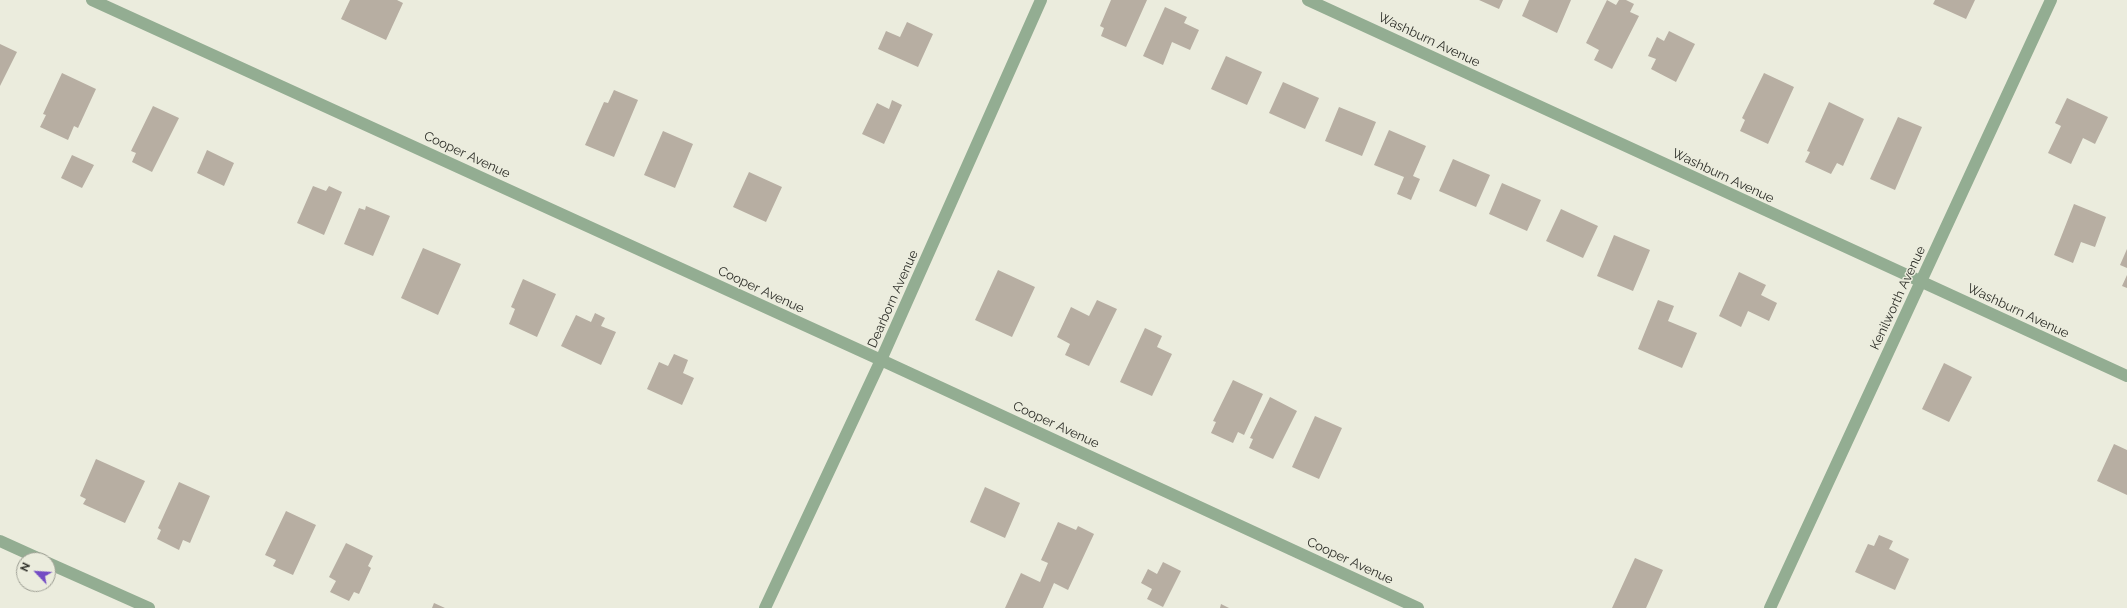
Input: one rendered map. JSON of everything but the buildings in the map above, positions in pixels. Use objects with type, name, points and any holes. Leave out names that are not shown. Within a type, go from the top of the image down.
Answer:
[{"type":"street","name":"Cooper Avenue","points":[[92,0],[881,360],[1418,608]]},
{"type":"street","name":"Dearborn Avenue","points":[[764,608],[881,360],[1041,0]]},
{"type":"street","name":"Washburn Avenue","points":[[1308,0],[2127,376]]},
{"type":"street","name":"Kenilworth Avenue","points":[[1770,608],[2051,0]]},
{"type":"street","points":[[0,541],[24,552]]},
{"type":"street","points":[[56,567],[149,608]]}]
